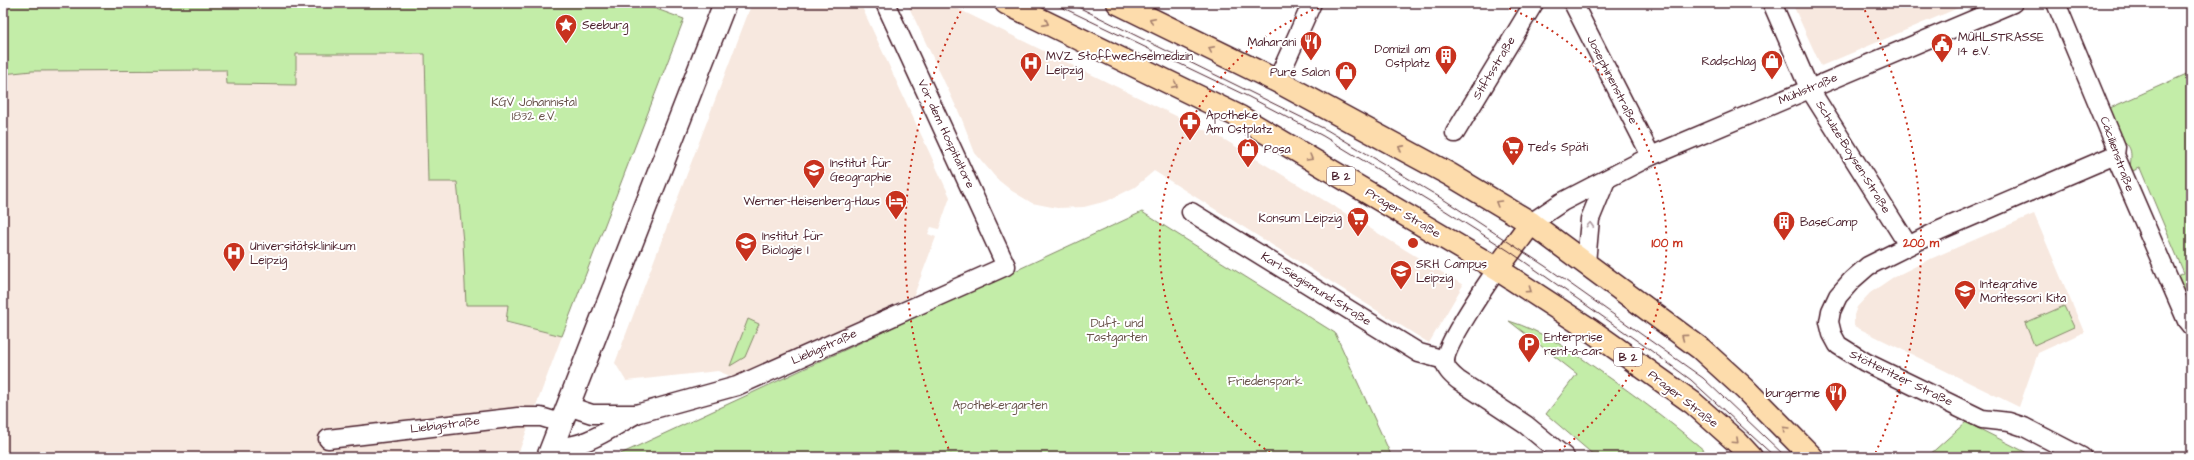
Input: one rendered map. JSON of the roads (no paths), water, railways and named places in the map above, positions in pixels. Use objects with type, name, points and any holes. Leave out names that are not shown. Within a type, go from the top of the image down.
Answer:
[{"type":"main road","name":"Prager Straße","points":[[1006,3],[1240,117],[1496,269],[1589,330],[1693,403],[1738,443],[1751,457]]},
{"type":"main road","points":[[1118,3],[1278,81],[1450,174],[1531,223],[1715,361],[1745,389],[1812,457]]},
{"type":"main road","points":[[1496,269],[1531,223]]},
{"type":"street","points":[[550,451],[621,265],[725,3]]},
{"type":"street","name":"Vor dem Hospitaltore","points":[[885,3],[1006,266]]},
{"type":"street","points":[[1278,81],[1312,3]]},
{"type":"street","name":"Stiftsstraße","points":[[1455,133],[1534,3]]},
{"type":"street","name":"Josephinenstraße","points":[[1573,3],[1651,156]]},
{"type":"street","name":"Schulze-Boysen-Straße","points":[[1772,3],[1809,88],[1908,245]]},
{"type":"street","name":"Mühlstraße","points":[[1531,223],[1562,202],[1651,156],[2013,3]]},
{"type":"street","name":"Cäcilienstraße","points":[[2056,3],[2116,147],[2115,155],[2187,322],[2191,326]]},
{"type":"street","name":"Stötteritzer Straße","points":[[2082,457],[2024,427],[2009,422],[1982,418],[1864,362],[1838,345],[1832,334],[1829,322],[1831,311],[1838,296],[1852,280],[1868,266],[1908,245],[2115,155]]},
{"type":"street","points":[[1586,264],[1590,219],[1606,180]]},
{"type":"street","name":"Karl-Siegismund-Straße","points":[[1191,212],[1419,353],[1445,360]]},
{"type":"street","name":"Liebigstraße","points":[[550,451],[580,444],[636,414],[738,386],[1006,266]]},
{"type":"street","points":[[1496,269],[1450,344],[1445,360],[1448,371],[1458,380],[1526,425],[1565,457]]},
{"type":"street","name":"Liebigstraße","points":[[328,439],[518,417],[636,414]]},
{"type":"tram line","points":[[1053,3],[1249,97],[1323,136],[1441,208],[1509,251],[1691,380],[1775,457]]},
{"type":"tram line","points":[[1070,3],[1327,130],[1446,201],[1545,266],[1703,378],[1786,457]]},
{"type":"place","name":"Seeburg","points":[[566,44]]},
{"type":"place","name":"Maharani","points":[[1311,62]]},
{"type":"place","name":"MÜHLSTRASSE 14 e.V.","points":[[1942,64]]},
{"type":"place","name":"Domizil am Ostplatz","points":[[1446,76]]},
{"type":"place","name":"Radschlag","points":[[1772,80]]},
{"type":"place","name":"MVZ Stoffwechselmedizin Leipzig","points":[[1031,82]]},
{"type":"place","name":"Pure Salon","points":[[1346,92]]},
{"type":"place","name":"Apotheke Am Ostplatz","points":[[1190,142]]},
{"type":"place","name":"Ted´s Späti","points":[[1513,166]]},
{"type":"place","name":"Posa","points":[[1248,168]]},
{"type":"place","name":"Institut für Geographie","points":[[814,190]]},
{"type":"place","name":"Werner-Heisenberg-Haus","points":[[896,220]]},
{"type":"place","name":"Konsum Leipzig","points":[[1358,238]]},
{"type":"place","name":"BaseCamp","points":[[1784,242]]},
{"type":"place","name":"Institut für Biologie I","points":[[746,262]]},
{"type":"place","name":"Universitätsklinikum Leipzig","points":[[234,272]]},
{"type":"place","name":"SRH Campus Leipzig","points":[[1401,290]]},
{"type":"place","name":"Integrative Montessori Kita","points":[[1965,310]]},
{"type":"place","name":"Enterprise rent-a-car","points":[[1529,364]]},
{"type":"place","name":"burgerme","points":[[1836,412]]},
{"type":"park label","name":"KGV Johannistal 1832 e.V.","points":[[534,109]]},
{"type":"park label","name":"Duft- und Tastgarten","points":[[1117,330]]},
{"type":"park label","name":"Friedenspark","points":[[1265,381]]},
{"type":"park label","name":"Apothekergarten","points":[[1000,405]]}]
